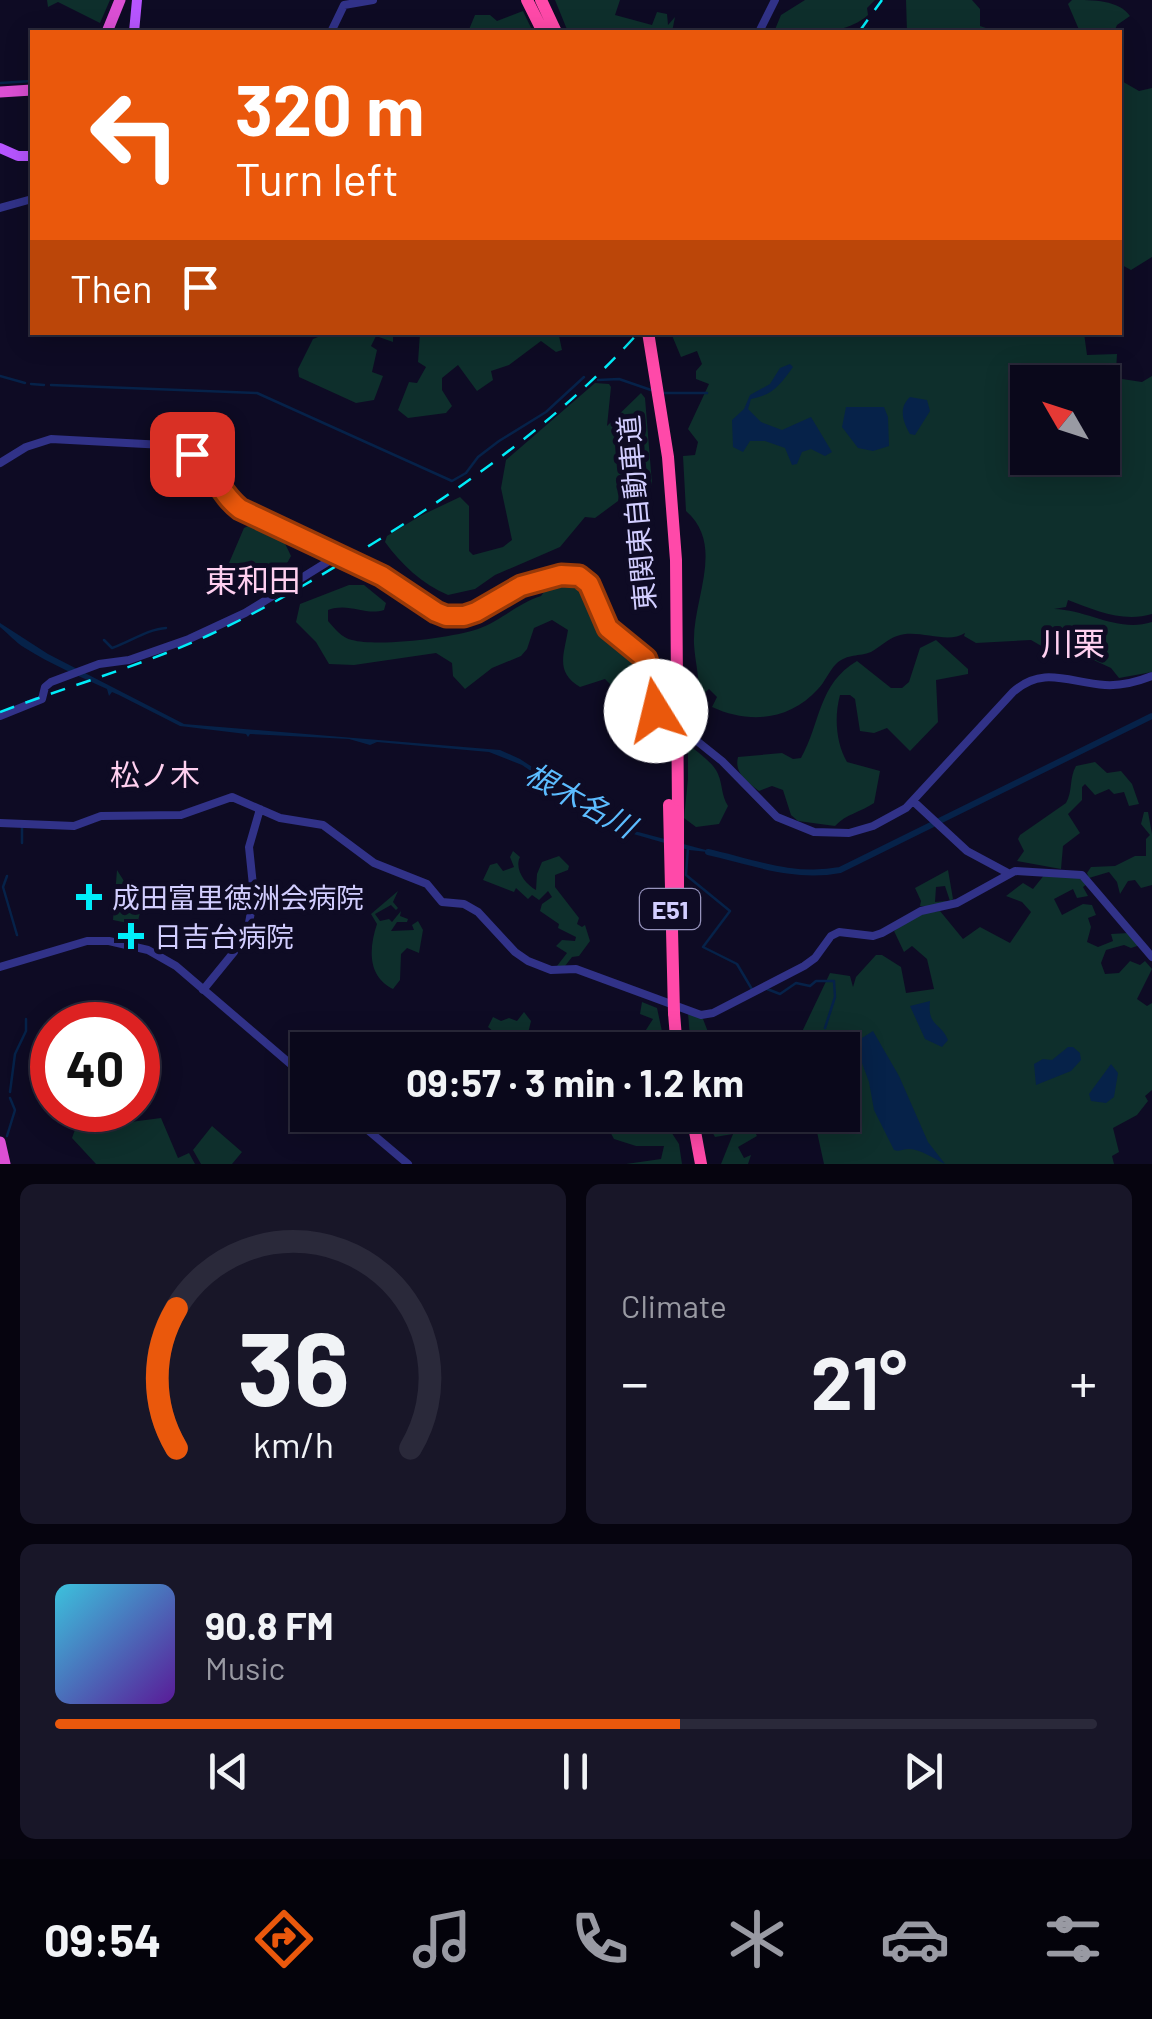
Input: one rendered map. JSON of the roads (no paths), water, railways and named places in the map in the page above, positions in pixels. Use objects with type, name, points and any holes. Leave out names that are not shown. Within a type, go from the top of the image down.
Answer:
[{"type":"highway","points":[[105,30],[117,0]]},
{"type":"highway","points":[[536,0],[544,30]]},
{"type":"highway","points":[[536,0],[555,30]]},
{"type":"highway","points":[[0,95],[30,93]]},
{"type":"highway","name":"東関東自動車道","points":[[644,335],[668,457],[676,560],[674,808]]},
{"type":"highway","name":"東関東自動車道","points":[[648,354],[661,472],[670,634],[678,1032]]},
{"type":"highway","name":"東関東自動車道","points":[[678,1014],[682,1032]]},
{"type":"highway","points":[[687,1132],[692,1164]]},
{"type":"highway","points":[[695,1132],[701,1164]]},
{"type":"highway","points":[[0,1142],[6,1164]]},
{"type":"main road","points":[[134,30],[137,0]]},
{"type":"main road","points":[[0,148],[18,156],[30,156]]},
{"type":"street","points":[[332,30],[344,6],[373,0]]},
{"type":"street","points":[[760,30],[776,0]]},
{"type":"street","points":[[0,208],[30,200]]},
{"type":"street","points":[[0,464],[26,447],[51,439],[164,445],[199,459],[223,494],[240,509],[388,579],[446,616],[476,612],[521,586],[561,575],[579,576],[589,584],[608,628],[646,659],[660,716],[722,762],[762,805],[801,829],[838,834],[862,830],[899,813],[1026,682],[1050,676],[1108,685],[1152,676]]},
{"type":"street","points":[[0,716],[42,699],[47,684],[65,676],[130,660],[219,626],[337,556]]},
{"type":"street","points":[[0,823],[74,826],[106,816],[181,815],[229,797],[294,822],[323,825],[374,863],[427,884],[442,902],[465,905],[478,912],[520,956],[540,966],[551,970],[576,969],[706,1016],[811,961],[830,936],[839,932],[876,935],[921,911],[956,903],[1023,869],[1082,875],[1152,956]]},
{"type":"street","points":[[913,801],[967,851],[1008,874]]},
{"type":"street","points":[[203,990],[234,952],[249,924],[254,901],[250,848],[260,809]]},
{"type":"street","points":[[0,969],[74,948],[104,946],[155,958],[203,990],[290,1064]]},
{"type":"street","points":[[370,1132],[408,1164]]},
{"type":"water","points":[[790,364],[793,367],[780,384],[751,399],[748,409],[761,422],[782,430],[811,417],[832,452],[825,456],[811,449],[802,452],[797,464],[792,465],[785,448],[765,441],[750,441],[743,452],[733,447],[732,420],[744,409],[750,395],[770,384],[780,368]]},
{"type":"water","points":[[910,397],[927,400],[930,411],[915,435],[910,434],[903,415]]},
{"type":"water","points":[[846,407],[884,407],[889,446],[873,451],[858,448],[842,427]]},
{"type":"water","points":[[0,623],[48,654],[184,724],[500,750],[627,829],[717,853],[689,850],[616,829],[522,765],[489,752],[377,742],[370,745],[349,739],[250,734],[248,737],[180,726],[112,692],[109,696],[107,689],[35,654],[15,641]]},
{"type":"water","points":[[930,1001],[933,1020],[948,1040],[942,1047],[925,1039],[910,1006]]},
{"type":"water","points":[[873,1031],[899,1076],[928,1142],[945,1164],[918,1151],[894,1150],[874,1110],[860,1058],[862,1038]]},
{"type":"water","points":[[1068,1047],[1080,1053],[1081,1060],[1071,1071],[1036,1085],[1034,1064],[1052,1060]]},
{"type":"water","points":[[1111,1064],[1118,1073],[1114,1097],[1106,1103],[1091,1101],[1089,1094]]},
{"type":"waterway","points":[[0,83],[30,81]]},
{"type":"waterway","points":[[0,376],[25,383]]},
{"type":"waterway","points":[[51,385],[257,393],[452,481],[499,441],[546,412],[584,377]]},
{"type":"waterway","points":[[598,380],[619,379],[651,390]]},
{"type":"waterway","points":[[31,384],[44,385]]},
{"type":"waterway","points":[[663,393],[707,393]]},
{"type":"waterway","points":[[104,640],[112,648],[166,628]]},
{"type":"waterway","name":"根木名川","points":[[708,852],[790,871],[840,870],[1152,716]]},
{"type":"waterway","points":[[22,826],[22,843]]},
{"type":"waterway","points":[[688,847],[686,875],[730,911],[703,947],[737,964],[753,991]]},
{"type":"waterway","points":[[7,876],[3,887],[17,935]]},
{"type":"waterway","points":[[767,989],[780,994],[796,983],[810,986],[816,981],[834,981],[835,997],[825,1028]]},
{"type":"waterway","points":[[10,1092],[15,1054],[26,1031],[26,1019]]},
{"type":"waterway","points":[[7,1136],[15,1110],[10,1098]]},
{"type":"railway","points":[[860,30],[882,0]]},
{"type":"railway","points":[[0,712],[182,647],[312,581],[479,473],[579,393],[636,335]]},
{"type":"place","name":"成田富里徳洲会病院","points":[[89,897]]},
{"type":"place","name":"日吉台病院","points":[[131,936]]},
{"type":"district","name":"東和田","points":[[253,579]]},
{"type":"district","name":"川栗","points":[[1073,642]]},
{"type":"district","name":"松ノ木","points":[[155,774]]}]
